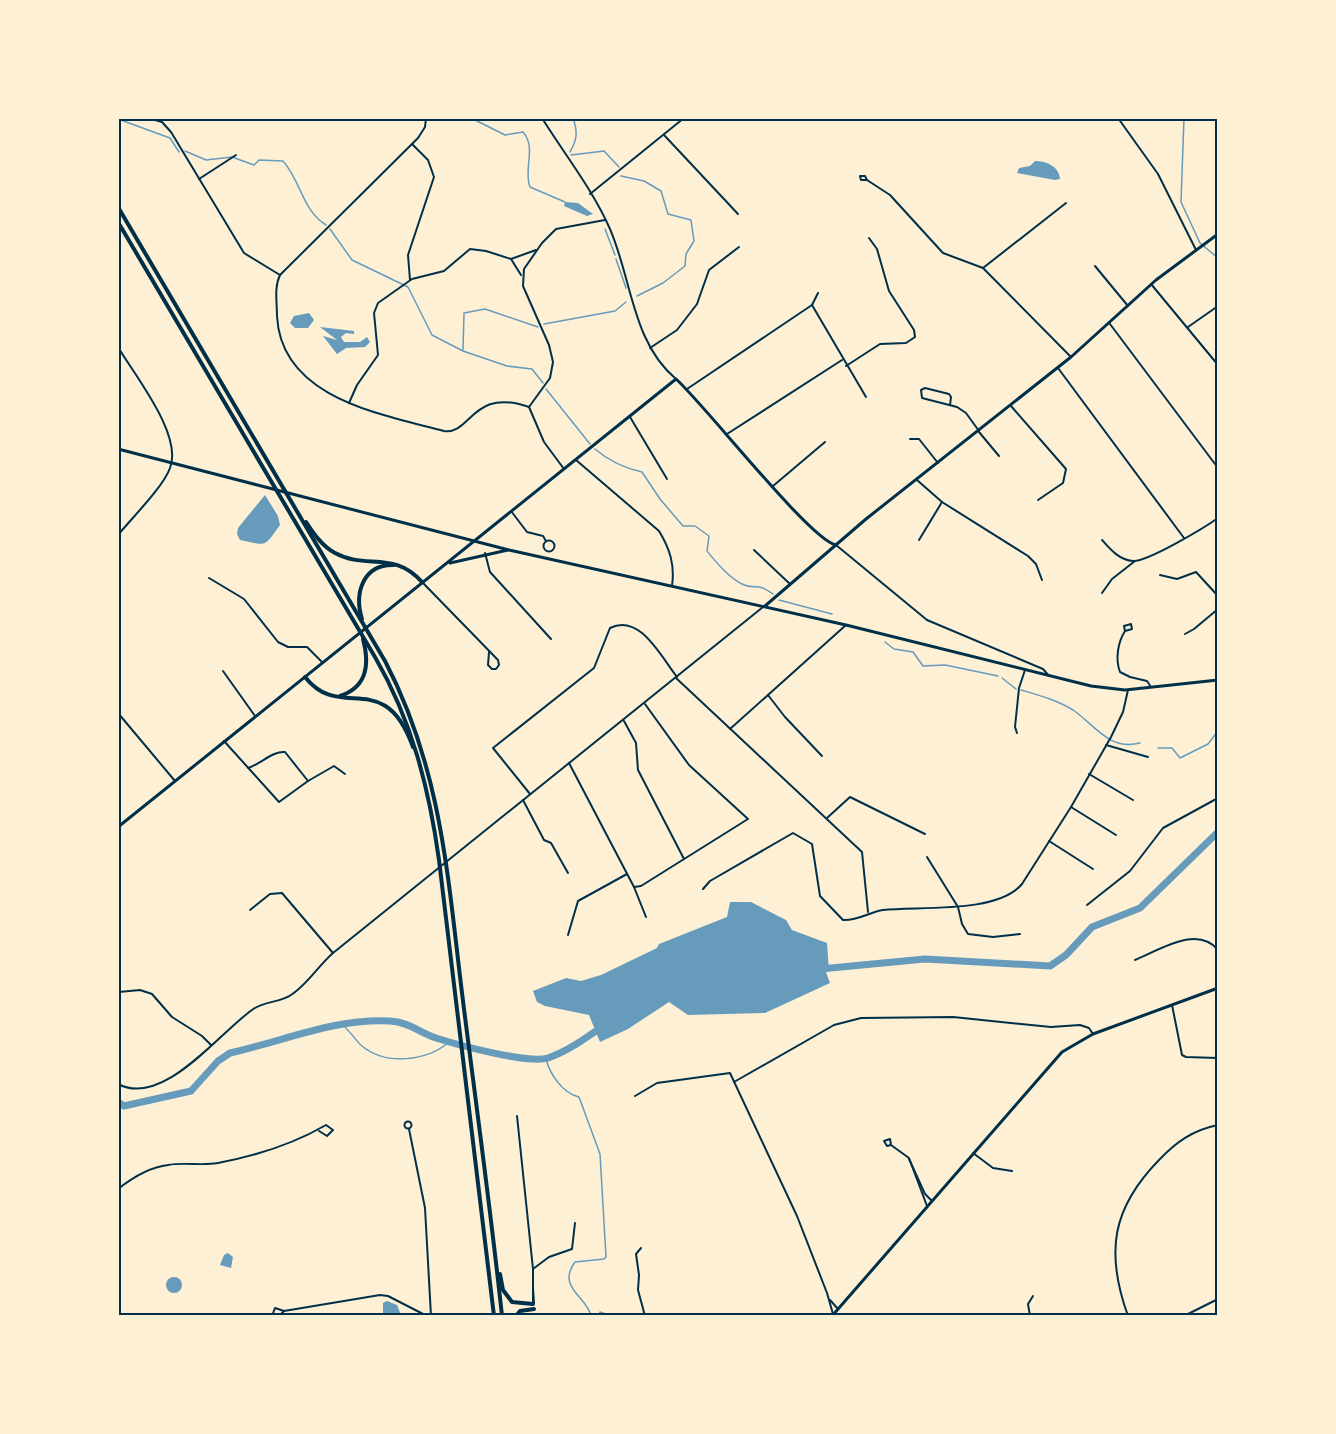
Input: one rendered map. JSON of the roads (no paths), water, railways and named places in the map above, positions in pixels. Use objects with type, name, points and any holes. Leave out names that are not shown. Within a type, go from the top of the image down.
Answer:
[{"type":"highway","points":[[118,207],[368,632],[402,694],[431,776],[442,828],[494,1316]]},
{"type":"highway","points":[[118,222],[276,487],[400,704],[424,778],[438,848],[463,1024]]},
{"type":"highway","points":[[290,500],[320,541],[336,554],[354,559],[401,565],[422,582]]},
{"type":"highway","points":[[364,625],[358,601],[365,577],[380,567],[401,565]]},
{"type":"highway","points":[[337,697],[356,689],[364,677],[367,659],[362,636]]},
{"type":"highway","points":[[305,677],[319,692],[337,697],[374,700],[396,714],[407,731],[424,778]]},
{"type":"highway","points":[[468,1067],[500,1274],[507,1297],[518,1304],[534,1309]]},
{"type":"highway","points":[[490,1214],[502,1316]]},
{"type":"highway","points":[[516,1316],[520,1311],[534,1309]]},
{"type":"main road","points":[[763,607],[836,544],[1058,368],[1110,324],[1151,284],[1218,234]]},
{"type":"main road","points":[[118,827],[676,379],[828,543],[836,544]]},
{"type":"main road","points":[[118,449],[509,550],[846,625],[1098,688],[1128,690],[1218,680]]},
{"type":"main road","points":[[446,564],[484,553],[509,550]]},
{"type":"main road","points":[[833,1315],[1058,1056],[1074,1043],[1093,1034],[1218,988]]},
{"type":"street","points":[[426,118],[424,130],[412,144],[280,275],[276,287],[278,331],[287,356],[302,373],[349,404],[371,413],[448,432],[455,430],[491,402],[529,407]]},
{"type":"street","points":[[542,118],[605,220],[650,348],[659,362],[676,379]]},
{"type":"street","points":[[590,194],[684,118]]},
{"type":"street","points":[[1118,118],[1158,174],[1197,250]]},
{"type":"street","points":[[145,119],[167,127],[244,253],[280,275]]},
{"type":"street","points":[[664,135],[738,214]]},
{"type":"street","points":[[410,281],[408,255],[434,177],[428,160],[412,144]]},
{"type":"street","points":[[200,179],[236,156]]},
{"type":"street","points":[[867,180],[890,195],[943,253],[983,268],[1071,357]]},
{"type":"street","points":[[983,268],[1066,203]]},
{"type":"street","points":[[521,275],[536,250],[551,232],[562,226],[605,220]]},
{"type":"street","points":[[846,366],[880,344],[906,344],[915,337],[914,330],[889,291],[877,249],[869,238]]},
{"type":"street","points":[[650,348],[677,330],[697,304],[709,270],[739,247]]},
{"type":"street","points":[[349,404],[357,385],[378,357],[376,306],[410,281],[444,271],[470,249],[511,259],[536,250]]},
{"type":"street","points":[[511,259],[521,275],[524,289],[549,345],[553,362],[550,378],[529,407]]},
{"type":"street","points":[[1095,266],[1128,306]]},
{"type":"street","points":[[1151,284],[1218,365]]},
{"type":"street","points":[[687,389],[812,305],[818,293]]},
{"type":"street","points":[[812,305],[842,360],[866,397]]},
{"type":"street","points":[[1187,328],[1218,306]]},
{"type":"street","points":[[1110,324],[1218,468]]},
{"type":"street","points":[[118,347],[172,443],[170,471],[118,535]]},
{"type":"street","points":[[118,358],[124,357]]},
{"type":"street","points":[[727,434],[842,360]]},
{"type":"street","points":[[1058,368],[1184,538]]},
{"type":"street","points":[[950,405],[949,394],[925,388],[921,390],[922,398],[950,405],[966,413],[999,456]]},
{"type":"street","points":[[1011,406],[1066,469],[1063,483],[1038,500]]},
{"type":"street","points":[[529,407],[544,442],[564,469]]},
{"type":"street","points":[[630,417],[667,479]]},
{"type":"street","points":[[910,439],[919,439],[938,463]]},
{"type":"street","points":[[773,486],[825,442]]},
{"type":"street","points":[[576,460],[659,531],[669,547],[673,562],[672,586]]},
{"type":"street","points":[[917,480],[942,502],[1028,556],[1036,564],[1042,580]]},
{"type":"street","points":[[919,540],[942,502]]},
{"type":"street","points":[[511,511],[527,532],[543,536],[546,541]]},
{"type":"street","points":[[1102,593],[1115,576],[1135,561],[1218,519]]},
{"type":"street","points":[[1102,540],[1120,557],[1135,561]]},
{"type":"street","points":[[836,544],[927,620],[1043,669],[1049,676]]},
{"type":"street","points":[[754,550],[790,584]]},
{"type":"street","points":[[484,553],[490,572],[551,639]]},
{"type":"street","points":[[1160,575],[1177,579],[1196,572],[1218,596]]},
{"type":"street","points":[[209,578],[244,599],[278,642],[288,647],[307,647],[323,663]]},
{"type":"street","points":[[422,582],[500,663],[496,669],[488,665],[489,652]]},
{"type":"street","points":[[118,1084],[136,1090],[146,1089],[167,1080],[251,1010],[293,993],[333,953],[763,607]]},
{"type":"street","points":[[1185,634],[1218,609]]},
{"type":"street","points":[[530,794],[493,748],[594,668],[610,628],[626,624],[640,630],[677,678],[862,852],[868,913]]},
{"type":"street","points":[[730,729],[846,625]]},
{"type":"street","points":[[1125,632],[1119,647],[1120,672],[1147,681],[1151,687]]},
{"type":"street","points":[[1017,733],[1015,727],[1019,688],[1025,670]]},
{"type":"street","points":[[222,671],[255,716]]},
{"type":"street","points":[[703,889],[710,881],[793,833],[812,844],[820,896],[832,905],[840,919],[850,920],[868,913],[897,908],[958,907],[1014,892],[1071,807],[1110,739],[1123,712],[1128,690]]},
{"type":"street","points":[[768,695],[785,717],[822,756]]},
{"type":"street","points":[[634,887],[748,819],[689,765],[645,704]]},
{"type":"street","points":[[118,713],[175,781]]},
{"type":"street","points":[[624,721],[636,743],[638,770],[684,859]]},
{"type":"street","points":[[224,741],[279,802],[334,766],[345,774]]},
{"type":"street","points":[[1106,745],[1148,757]]},
{"type":"street","points":[[248,768],[261,764],[278,752],[285,752],[308,781]]},
{"type":"street","points":[[569,763],[634,887],[646,916]]},
{"type":"street","points":[[1089,774],[1133,800]]},
{"type":"street","points":[[827,818],[850,797],[925,834]]},
{"type":"street","points":[[1087,905],[1130,871],[1163,828],[1218,798]]},
{"type":"street","points":[[523,800],[544,840],[551,843],[568,873]]},
{"type":"street","points":[[1071,807],[1116,835]]},
{"type":"street","points":[[1049,841],[1093,869]]},
{"type":"street","points":[[927,857],[958,907],[962,924],[968,934],[993,937],[1020,934]]},
{"type":"street","points":[[568,935],[578,901],[627,874]]},
{"type":"street","points":[[250,910],[270,894],[282,893],[333,953]]},
{"type":"street","points":[[1135,960],[1194,938],[1208,941],[1218,950]]},
{"type":"street","points":[[118,992],[141,990],[152,994],[172,1017],[202,1036],[211,1045]]},
{"type":"street","points":[[1172,1005],[1182,1055],[1186,1058],[1218,1058]]},
{"type":"street","points":[[734,1083],[838,1023],[861,1018],[953,1017],[1051,1027],[1080,1025],[1089,1028],[1093,1034]]},
{"type":"street","points":[[635,1096],[657,1083],[730,1073],[777,1169],[830,1300],[833,1315]]},
{"type":"street","points":[[517,1116],[533,1269],[534,1309]]},
{"type":"street","points":[[1128,1316],[1119,1285],[1115,1251],[1117,1227],[1123,1207],[1138,1185],[1172,1147],[1191,1134],[1218,1125]]},
{"type":"street","points":[[272,1316],[273,1309],[284,1311],[337,1304],[380,1295],[388,1296],[429,1316],[425,1208],[409,1129]]},
{"type":"street","points":[[118,1190],[146,1172],[165,1165],[218,1163],[319,1131]]},
{"type":"street","points":[[891,1145],[909,1158],[925,1194],[932,1201]]},
{"type":"street","points":[[973,1153],[993,1168],[1012,1171]]},
{"type":"street","points":[[909,1158],[927,1206]]},
{"type":"street","points":[[533,1269],[549,1257],[572,1249],[575,1223]]},
{"type":"street","points":[[641,1248],[637,1251],[636,1260],[639,1275],[638,1290],[645,1316]]},
{"type":"street","points":[[1030,1316],[1028,1304],[1033,1296]]},
{"type":"street","points":[[1184,1316],[1218,1299]]},
{"type":"street","points":[[830,1300],[838,1310]]},
{"type":"street","points":[[279,1316],[284,1311]]},
{"type":"water","points":[[1035,161],[1051,165],[1059,174],[1060,179],[1017,173],[1019,168],[1030,166]]},
{"type":"water","points":[[565,202],[578,203],[593,214],[587,216],[564,206]]},
{"type":"water","points":[[309,313],[314,320],[308,328],[295,328],[290,323],[294,316]]},
{"type":"water","points":[[320,327],[354,331],[354,334],[346,333],[341,337],[344,342],[360,342],[367,337],[370,342],[365,347],[346,348],[337,354],[323,336],[337,340]]},
{"type":"water","points":[[265,495],[278,516],[280,525],[264,543],[240,540],[237,534],[238,528]]},
{"type":"water","points":[[730,902],[751,902],[786,920],[792,930],[827,943],[829,971],[826,972],[830,983],[765,1013],[688,1015],[669,1002],[628,1029],[600,1042],[589,1015],[545,1006],[537,1002],[533,991],[566,978],[581,981],[601,975],[657,948],[659,944],[727,917]]},
{"type":"water","points":[[228,1253],[233,1257],[231,1268],[220,1265],[224,1255]]},
{"type":"water","points":[[174,1277],[182,1285],[174,1293],[166,1285]]},
{"type":"water","points":[[387,1301],[397,1305],[401,1315],[383,1315],[383,1303]]},
{"type":"waterway","points":[[471,118],[505,135],[523,132],[530,152],[528,173],[530,187],[565,202]]},
{"type":"waterway","points":[[570,152],[576,136],[573,118]]},
{"type":"waterway","points":[[1184,118],[1181,202],[1200,243],[1218,258]]},
{"type":"waterway","points":[[118,119],[170,138],[179,152]]},
{"type":"waterway","points":[[185,151],[206,160],[232,157],[254,165],[259,160],[283,161],[312,211],[326,225]]},
{"type":"waterway","points":[[571,155],[604,151],[619,167]]},
{"type":"waterway","points":[[621,176],[644,181],[661,191],[668,214],[691,220],[694,241],[686,254],[685,266],[663,283],[637,296]]},
{"type":"waterway","points":[[330,229],[352,260],[408,287],[432,335],[463,351],[507,366],[532,369],[543,383]]},
{"type":"waterway","points":[[605,229],[615,255]]},
{"type":"waterway","points":[[616,259],[626,288]]},
{"type":"waterway","points":[[544,324],[615,311],[626,302]]},
{"type":"waterway","points":[[463,350],[464,313],[485,309],[538,327]]},
{"type":"waterway","points":[[546,389],[590,444]]},
{"type":"waterway","points":[[595,449],[617,463],[642,472],[660,499],[683,526],[695,526],[709,536],[707,551],[732,578],[747,586],[763,588],[773,594]]},
{"type":"waterway","points":[[779,600],[832,614]]},
{"type":"waterway","points":[[885,642],[894,649],[913,652],[923,666],[945,665],[998,676]]},
{"type":"waterway","points":[[1002,678],[1016,689]]},
{"type":"waterway","points":[[1021,690],[1067,706],[1111,740],[1129,744],[1140,743]]},
{"type":"waterway","points":[[1158,748],[1172,748],[1180,758],[1208,744],[1218,731]]},
{"type":"waterway","points":[[820,969],[925,959],[1050,966],[1066,955],[1092,927],[1140,908],[1218,832]]},
{"type":"waterway","points":[[118,1102],[124,1106],[191,1091],[218,1061],[230,1053],[349,1023],[397,1022],[460,1045],[493,1053],[538,1059],[563,1052],[603,1026]]},
{"type":"waterway","points":[[340,1023],[362,1046],[394,1059],[418,1057],[449,1042]]},
{"type":"waterway","points":[[546,1059],[550,1071],[562,1087],[579,1097],[600,1154],[606,1257],[575,1262],[569,1279],[571,1286],[585,1303],[591,1316]]},
{"type":"waterway","points":[[599,1316],[600,1312],[611,1316]]}]
